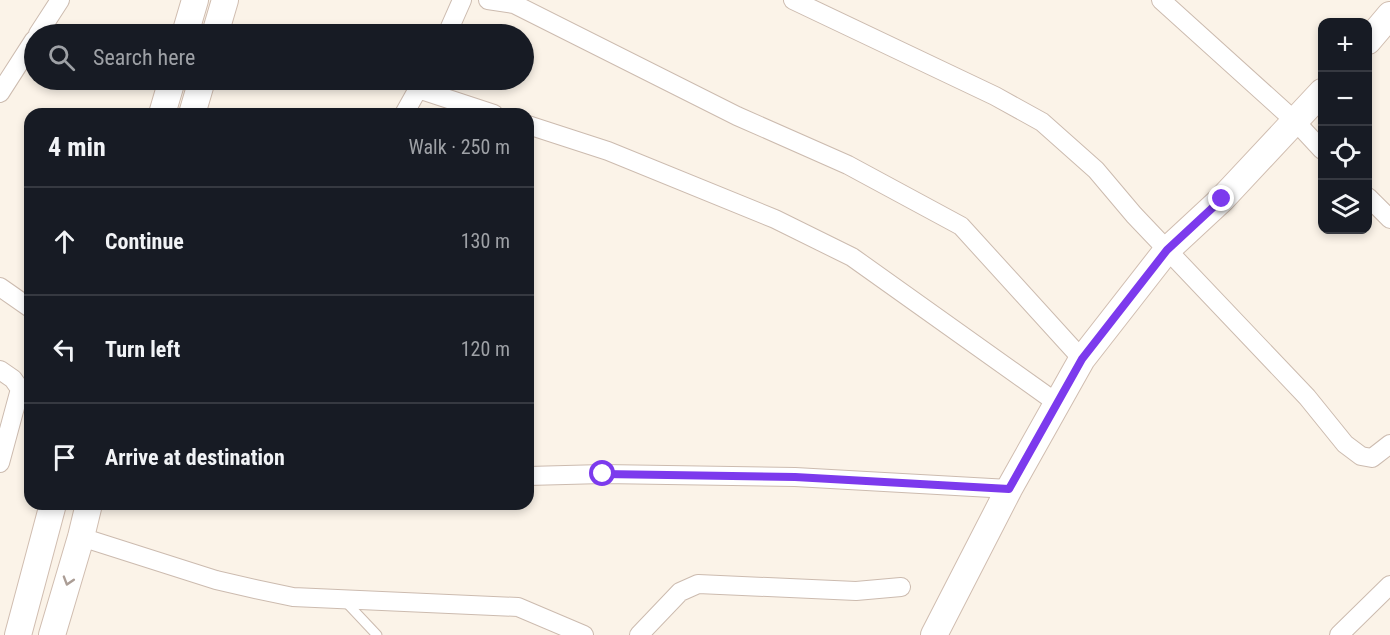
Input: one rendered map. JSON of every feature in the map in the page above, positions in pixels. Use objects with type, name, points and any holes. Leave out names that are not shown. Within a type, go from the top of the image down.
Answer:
[{"type":"street","points":[[44,24],[60,0]]},
{"type":"street","points":[[188,24],[195,0]]},
{"type":"street","points":[[218,24],[225,0]]},
{"type":"street","points":[[451,24],[462,0]]},
{"type":"street","points":[[488,0],[514,4],[727,111],[848,165],[961,226],[1082,359]]},
{"type":"street","points":[[793,0],[995,96],[1042,122],[1096,170],[1134,215],[1307,397],[1345,444],[1361,456],[1372,458],[1390,444]]},
{"type":"street","points":[[1161,0],[1296,122],[1318,145]]},
{"type":"street","points":[[1372,36],[1390,15]]},
{"type":"street","points":[[0,93],[24,56]]},
{"type":"street","points":[[164,108],[169,90]]},
{"type":"street","points":[[194,108],[199,90]]},
{"type":"street","points":[[407,108],[417,90]]},
{"type":"street","points":[[435,90],[479,108]]},
{"type":"street","points":[[944,630],[1009,489],[1082,359],[1167,250],[1222,199],[1318,98]]},
{"type":"street","points":[[534,127],[608,151],[775,219],[852,257],[1057,403]]},
{"type":"street","points":[[1372,201],[1390,219]]},
{"type":"street","points":[[0,287],[24,304]]},
{"type":"street","points":[[0,370],[13,379],[20,389],[0,463]]},
{"type":"street","points":[[534,476],[603,474],[795,477],[1009,489]]},
{"type":"street","points":[[18,635],[51,510]]},
{"type":"street","points":[[52,635],[88,510]]},
{"type":"street","points":[[81,537],[216,580],[293,597],[518,607],[584,635]]},
{"type":"street","points":[[639,635],[680,592],[698,584],[856,591],[901,587]]},
{"type":"street","points":[[1339,635],[1388,591]]},
{"type":"lane","points":[[342,598],[377,635]]},
{"type":"route","points":[[603,474],[795,477],[1009,489],[1082,359],[1167,250],[1222,199]]}]
